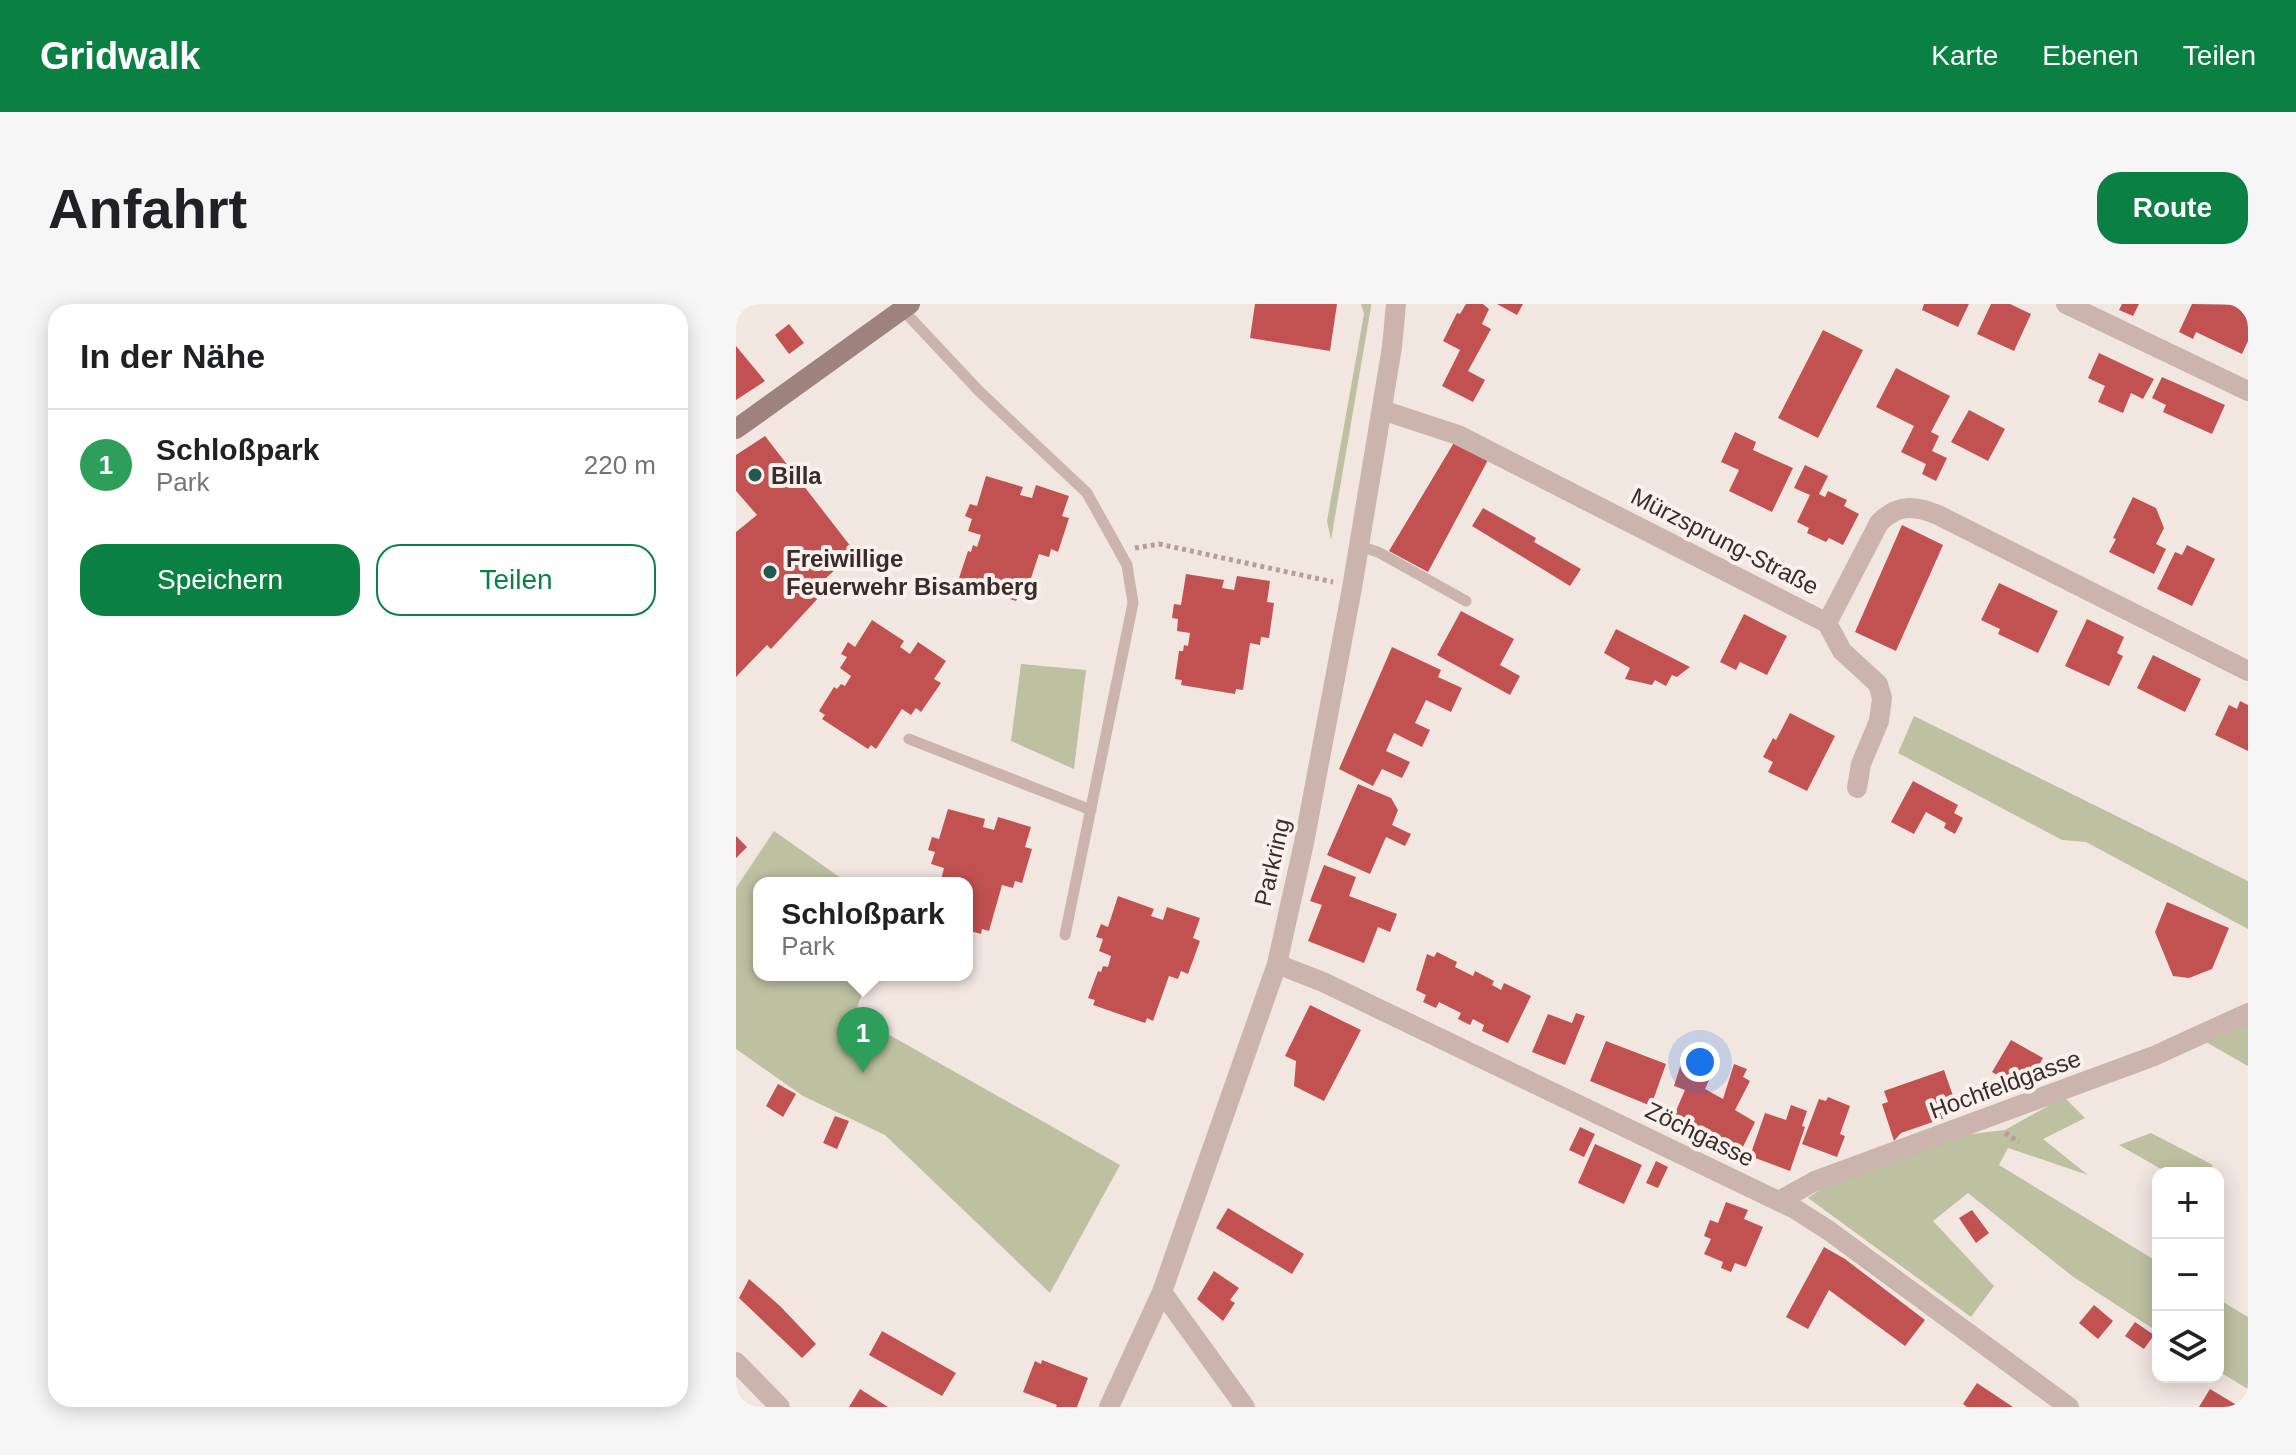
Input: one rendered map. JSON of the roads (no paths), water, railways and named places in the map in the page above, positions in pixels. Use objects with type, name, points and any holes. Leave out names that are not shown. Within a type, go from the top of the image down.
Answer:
[{"type":"main road","points":[[736,429],[906,307]]},
{"type":"street","name":"Parkring","points":[[1109,1407],[1162,1292],[1277,964],[1304,843],[1359,546],[1396,325],[1396,304]]},
{"type":"street","points":[[2066,304],[2248,391]]},
{"type":"street","name":"Mürzsprung-Straße","points":[[1382,410],[1458,435],[1827,623],[1879,523],[1900,507],[1914,507],[1938,515],[2248,671]]},
{"type":"street","points":[[1827,623],[1842,651],[1878,684],[1882,698],[1879,721],[1861,764],[1857,788]]},
{"type":"street","name":"Zöchgasse","points":[[1277,964],[1323,982],[1779,1201],[1828,1230],[2069,1407]]},
{"type":"street","name":"Hochfeldgasse","points":[[1779,1201],[1815,1181],[2154,1056],[2248,1013]]},
{"type":"street","points":[[1162,1292],[1245,1407]]},
{"type":"street","points":[[736,1362],[780,1407]]},
{"type":"lane","points":[[906,307],[979,391],[1087,493],[1127,565],[1133,603],[1065,935]]},
{"type":"lane","points":[[1359,546],[1378,552],[1466,601]]},
{"type":"lane","points":[[909,739],[1091,810]]},
{"type":"place","name":"Billa","points":[[755,475]]},
{"type":"place","name":"Freiwillige Feuerwehr Bisamberg","points":[[770,572]]},
{"type":"place","name":"Schloßpark","points":[[863,1073]]}]
